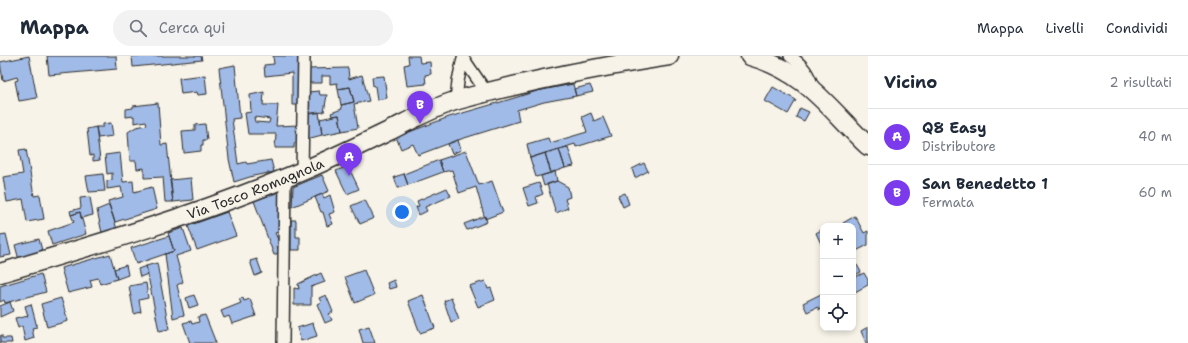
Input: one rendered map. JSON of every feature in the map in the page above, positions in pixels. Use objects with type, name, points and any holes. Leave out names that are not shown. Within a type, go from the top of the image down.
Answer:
[{"type":"main road","name":"Via Tosco Romagnola","points":[[0,273],[107,242],[285,179],[429,111],[456,101],[584,71],[669,56]]},
{"type":"main road","points":[[750,56],[780,67],[801,80],[815,91],[868,146]]},
{"type":"street","points":[[302,171],[304,56]]},
{"type":"street","points":[[790,56],[803,66],[815,91]]},
{"type":"street","points":[[463,57],[487,93]]},
{"type":"street","points":[[456,101],[463,57]]},
{"type":"street","points":[[283,343],[285,179]]},
{"type":"building","points":[[29,56],[37,98],[19,101],[15,81],[18,80],[17,77],[3,81],[0,62]]},
{"type":"building","points":[[47,56],[116,56],[117,69],[49,75]]},
{"type":"building","points":[[132,56],[201,56],[202,60],[133,67]]},
{"type":"building","points":[[273,56],[299,56],[299,105],[292,105],[292,73],[265,76],[264,65],[274,64]]},
{"type":"building","points":[[408,56],[419,56],[420,63],[430,62],[431,74],[425,75],[426,84],[407,86],[404,65],[409,64]]},
{"type":"building","points":[[235,65],[240,118],[232,119],[238,164],[271,160],[274,172],[253,176],[234,182],[229,159],[219,68]]},
{"type":"building","points":[[348,68],[349,79],[362,75],[369,101],[354,104],[358,128],[342,131],[339,115],[332,116],[331,113],[342,109],[341,105],[354,102],[350,87],[338,89],[337,83],[330,84],[330,76],[322,76],[322,83],[308,83],[308,69]]},
{"type":"building","points":[[205,75],[207,94],[198,95],[197,92],[181,94],[179,78]]},
{"type":"building","points":[[384,76],[387,98],[377,100],[372,77]]},
{"type":"building","points":[[573,84],[576,96],[544,102],[517,110],[519,121],[458,140],[418,155],[413,144],[401,149],[396,137],[449,117],[537,91]]},
{"type":"building","points":[[590,85],[593,92],[576,96],[574,89]]},
{"type":"building","points":[[350,87],[354,102],[341,105],[338,89]]},
{"type":"building","points":[[773,87],[796,100],[788,114],[765,101]]},
{"type":"building","points":[[319,91],[320,95],[327,95],[324,112],[307,114],[308,92]]},
{"type":"building","points":[[264,92],[263,105],[278,105],[276,126],[299,125],[299,143],[294,143],[294,148],[275,148],[276,134],[248,134],[245,113],[251,112],[250,95]],"holes":[[[254,117],[270,119],[269,123],[255,122]]]},
{"type":"building","points":[[158,103],[161,145],[167,144],[173,202],[165,202],[163,177],[144,178],[144,168],[137,169],[136,161],[130,161],[128,132],[136,127],[147,125],[146,121],[134,123],[134,116],[126,117],[126,109],[133,108],[133,106]]},
{"type":"building","points":[[800,108],[809,112],[804,121],[796,117]]},
{"type":"building","points":[[319,112],[322,135],[307,139],[307,114]]},
{"type":"building","points":[[591,113],[594,121],[603,117],[611,136],[576,147],[575,144],[530,158],[527,144],[548,138],[550,143],[587,132],[582,117]]},
{"type":"building","points":[[339,115],[342,131],[322,135],[320,119]]},
{"type":"building","points":[[111,123],[113,136],[98,138],[96,127],[103,127],[103,124]]},
{"type":"building","points":[[205,124],[207,140],[203,140],[201,151],[184,153],[182,131],[195,130],[195,125]]},
{"type":"building","points":[[96,127],[100,160],[93,161],[93,155],[90,156],[87,129]]},
{"type":"building","points":[[458,140],[461,150],[452,154],[448,144]]},
{"type":"building","points":[[568,147],[574,166],[565,168],[559,149]]},
{"type":"building","points":[[26,149],[34,196],[40,195],[44,219],[27,222],[23,199],[7,202],[3,177],[23,174],[19,150]]},
{"type":"building","points":[[559,149],[565,168],[551,173],[545,153]]},
{"type":"building","points":[[466,151],[479,185],[492,181],[503,212],[485,219],[476,187],[459,193],[452,170],[443,172],[439,160]]},
{"type":"building","points":[[120,153],[123,182],[133,181],[134,192],[152,187],[157,209],[115,222],[108,201],[123,197],[121,187],[107,189],[107,181],[112,180],[112,173],[107,174],[105,155]]},
{"type":"building","points":[[545,153],[551,173],[536,177],[530,158]]},
{"type":"building","points":[[439,160],[443,172],[408,185],[404,174]]},
{"type":"building","points":[[644,163],[648,171],[635,178],[632,169]]},
{"type":"building","points":[[348,166],[359,189],[347,194],[336,171]]},
{"type":"building","points":[[555,171],[557,181],[544,186],[541,176]]},
{"type":"building","points":[[103,174],[105,191],[89,192],[86,176]]},
{"type":"building","points":[[404,174],[408,185],[398,188],[394,177]]},
{"type":"building","points":[[322,175],[329,191],[292,207],[293,187]]},
{"type":"building","points":[[191,178],[193,200],[173,202],[170,180]]},
{"type":"building","points":[[557,181],[568,187],[570,197],[565,199],[568,208],[556,213],[547,184]]},
{"type":"building","points":[[539,183],[543,194],[536,197],[538,203],[529,206],[523,188]]},
{"type":"building","points":[[447,188],[451,196],[425,207],[427,211],[419,215],[416,207],[419,206],[417,201]]},
{"type":"building","points":[[279,192],[281,231],[275,233],[280,244],[277,246],[280,252],[274,255],[254,201]]},
{"type":"building","points":[[625,193],[629,204],[623,207],[618,196]]},
{"type":"building","points":[[322,194],[324,198],[330,195],[335,212],[329,214],[333,224],[327,226],[323,212],[321,212],[315,197]]},
{"type":"building","points":[[90,197],[93,215],[81,218],[80,212],[71,215],[70,211],[81,208],[80,198]]},
{"type":"building","points":[[365,200],[374,218],[360,224],[351,206]]},
{"type":"building","points":[[109,205],[117,229],[102,233],[97,210]]},
{"type":"building","points":[[80,212],[86,234],[52,245],[48,231],[74,222],[71,215]]},
{"type":"building","points":[[227,212],[236,236],[197,250],[188,226]]},
{"type":"building","points":[[485,216],[487,222],[467,230],[464,224]]},
{"type":"building","points":[[855,216],[864,233],[868,231],[868,245],[856,251],[856,223],[843,223]]},
{"type":"building","points":[[291,220],[296,220],[296,237],[300,237],[300,250],[291,250]]},
{"type":"building","points":[[183,228],[191,251],[176,256],[183,282],[177,285],[184,315],[173,318],[165,254],[174,251],[168,233]]},
{"type":"building","points":[[820,231],[820,242],[816,233]]},
{"type":"building","points":[[6,234],[11,255],[0,257],[0,235]]},
{"type":"building","points":[[169,236],[174,251],[136,264],[131,248]]},
{"type":"building","points":[[39,239],[43,254],[19,260],[15,245]]},
{"type":"building","points":[[110,254],[117,279],[100,284],[98,278],[90,280],[92,287],[68,293],[61,268]]},
{"type":"building","points":[[257,259],[262,273],[255,276],[250,261]]},
{"type":"building","points":[[157,263],[169,329],[159,331],[146,266]]},
{"type":"building","points":[[126,265],[128,275],[117,279],[114,269]]},
{"type":"building","points":[[146,266],[148,274],[140,277],[138,269]]},
{"type":"building","points":[[856,266],[861,272],[856,274]]},
{"type":"building","points":[[364,270],[374,295],[355,303],[345,277]]},
{"type":"building","points":[[321,273],[325,282],[311,287],[311,305],[294,305],[294,288],[299,289],[298,284]]},
{"type":"building","points":[[864,273],[868,280],[868,285],[856,291],[856,277]]},
{"type":"building","points":[[41,274],[46,292],[5,303],[4,300],[0,302],[0,286]]},
{"type":"building","points":[[394,280],[396,287],[389,289],[387,283]]},
{"type":"building","points":[[485,281],[488,289],[491,288],[495,300],[478,307],[469,286]]},
{"type":"building","points":[[146,283],[148,298],[139,300],[141,312],[134,314],[129,286]]},
{"type":"building","points":[[820,294],[819,310],[818,307],[807,312],[803,303]]},
{"type":"building","points":[[194,295],[198,305],[189,308],[186,298]]},
{"type":"building","points":[[326,295],[333,312],[329,314],[332,320],[325,323],[317,304],[321,302],[319,298]]},
{"type":"building","points":[[423,295],[435,328],[420,333],[408,301]]},
{"type":"building","points":[[61,298],[68,321],[47,327],[41,304]]},
{"type":"building","points":[[243,298],[244,301],[250,299],[256,316],[232,324],[229,316],[224,318],[221,311],[241,303],[239,299]]},
{"type":"building","points":[[451,298],[459,319],[451,322],[444,301]]},
{"type":"building","points":[[10,302],[13,311],[0,317],[0,306]]},
{"type":"building","points":[[31,304],[37,327],[32,328],[34,338],[25,341],[22,326],[18,328],[15,318],[28,316],[25,306]]},
{"type":"building","points":[[205,315],[216,343],[190,343],[183,323],[191,321],[192,324],[199,322],[198,317]]},
{"type":"building","points":[[313,323],[317,336],[301,341],[297,328]]},
{"type":"building","points":[[369,326],[375,343],[363,343],[359,329]]},
{"type":"building","points":[[868,327],[868,343],[866,343],[861,331]]},
{"type":"building","points":[[2,335],[2,338],[11,338],[12,343],[0,343],[0,336]]},
{"type":"place","name":"San Benedetto 1","points":[[420,124]]},
{"type":"place","name":"Q8 Easy","points":[[349,176]]}]
